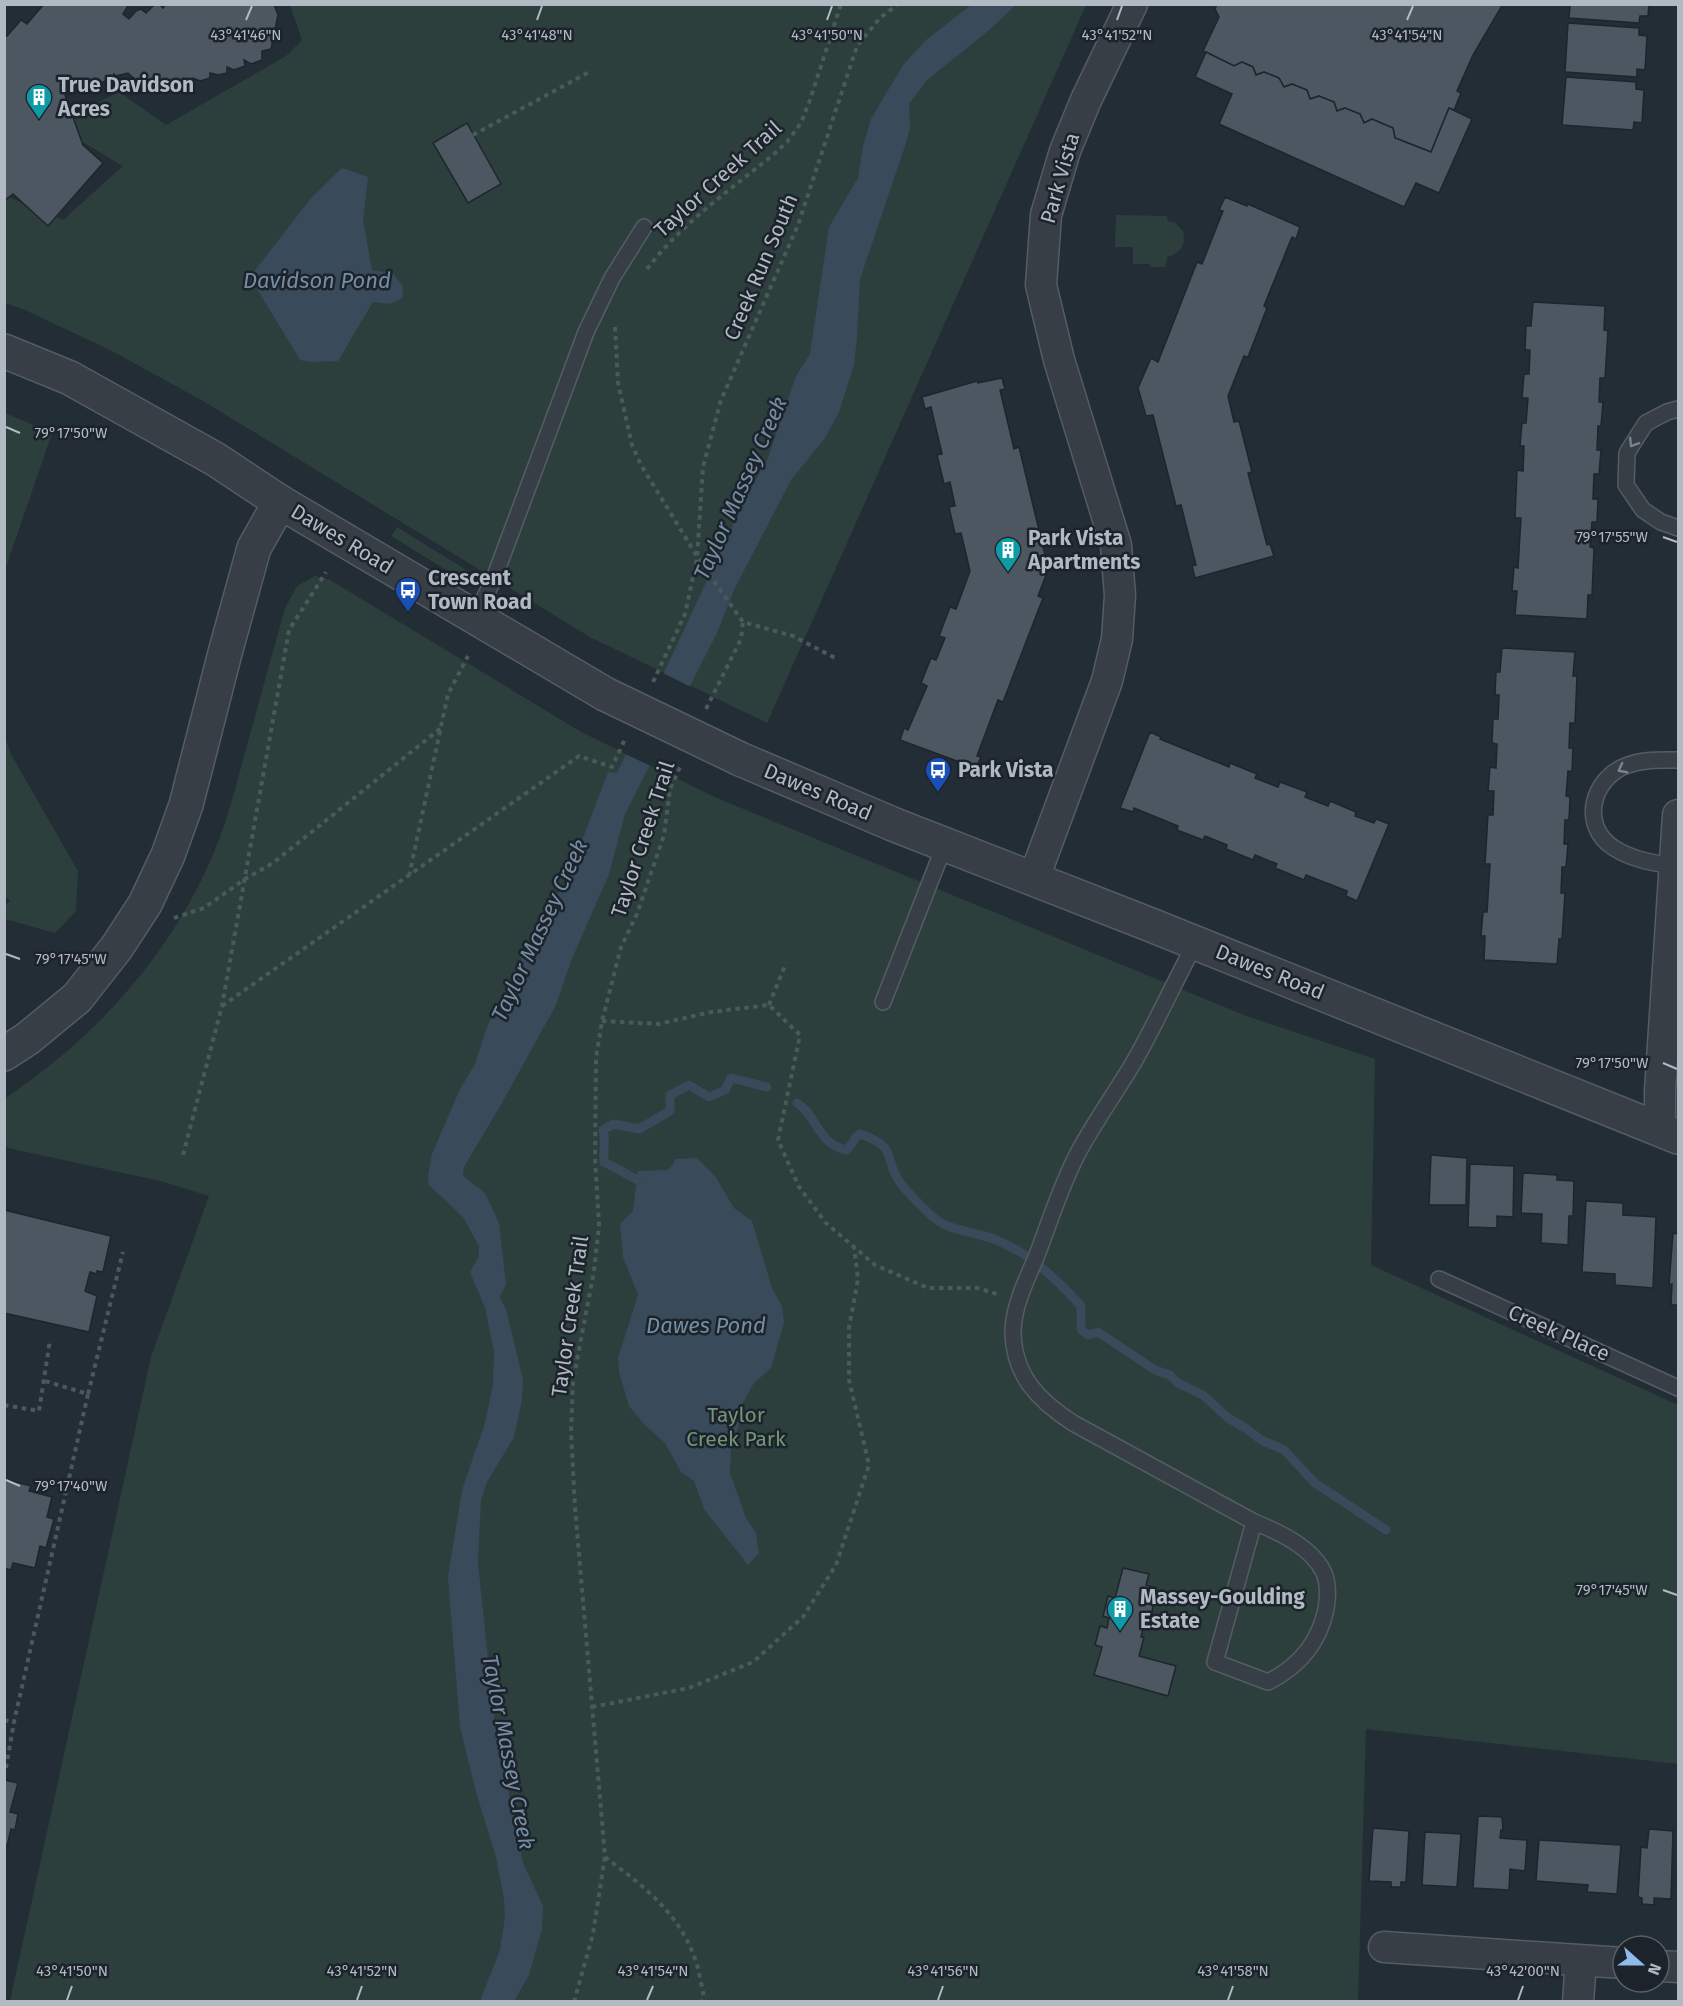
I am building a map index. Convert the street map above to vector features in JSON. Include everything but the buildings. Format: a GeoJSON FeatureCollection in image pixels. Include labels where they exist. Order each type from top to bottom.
{"type":"FeatureCollection","features":[{"type":"Feature","properties":{"kind":"street","name":"Park Vista"},"geometry":{"type":"LineString","coordinates":[[1034,878],[1107,681],[1117,639],[1120,595],[1116,545],[1059,360],[1041,285],[1046,215],[1065,151],[1086,100],[1132,4]]}},
{"type":"Feature","properties":{"kind":"street","name":"Dawes Road"},"geometry":{"type":"LineString","coordinates":[[4,351],[70,378],[215,459],[280,502],[605,694],[740,759],[945,844],[1669,1132]]}},
{"type":"Feature","properties":{"kind":"street"},"geometry":{"type":"LineString","coordinates":[[4,1054],[27,1039],[77,998],[117,947],[145,904],[168,855],[186,805],[254,548],[280,502]]}},
{"type":"Feature","properties":{"kind":"street"},"geometry":{"type":"LineString","coordinates":[[1669,1132],[1659,1106],[1678,815]]}},
{"type":"Feature","properties":{"kind":"street"},"geometry":{"type":"LineString","coordinates":[[1384,1947],[1611,1962]]}},
{"type":"Feature","properties":{"kind":"street"},"geometry":{"type":"LineString","coordinates":[[1578,2001],[1581,1961]]}},
{"type":"Feature","properties":{"kind":"lane"},"geometry":{"type":"LineString","coordinates":[[474,618],[493,581],[586,332],[612,278],[644,226]]}},
{"type":"Feature","properties":{"kind":"lane"},"geometry":{"type":"LineString","coordinates":[[1678,409],[1646,423],[1637,436],[1627,453],[1626,485],[1643,510],[1661,522],[1678,528]]}},
{"type":"Feature","properties":{"kind":"lane"},"geometry":{"type":"LineString","coordinates":[[1675,866],[1641,861],[1612,848],[1597,833],[1593,814],[1597,792],[1618,770],[1646,760],[1678,760]]}},
{"type":"Feature","properties":{"kind":"lane"},"geometry":{"type":"LineString","coordinates":[[884,1002],[945,844]]}},
{"type":"Feature","properties":{"kind":"lane"},"geometry":{"type":"LineString","coordinates":[[1196,942],[1135,1059],[1078,1152],[1022,1294],[1015,1315],[1013,1333],[1023,1376],[1035,1393],[1051,1409],[1254,1522],[1279,1532],[1310,1554],[1324,1572],[1328,1588],[1324,1620],[1316,1638],[1297,1663],[1287,1672],[1268,1682],[1215,1662],[1254,1522]]}},
{"type":"Feature","properties":{"kind":"lane","name":"Creek Place"},"geometry":{"type":"LineString","coordinates":[[1439,1279],[1678,1388]]}},
{"type":"Feature","properties":{"kind":"path","name":"Taylor Creek Trail"},"geometry":{"type":"LineString","coordinates":[[645,272],[665,246],[689,222],[774,154],[801,123],[841,4]]}},
{"type":"Feature","properties":{"kind":"path","name":"Creek Run South"},"geometry":{"type":"LineString","coordinates":[[651,686],[685,614],[697,558],[703,467],[722,400],[798,225],[857,46],[880,18],[898,4]]}},
{"type":"Feature","properties":{"kind":"path"},"geometry":{"type":"LineString","coordinates":[[473,135],[591,71]]}},
{"type":"Feature","properties":{"kind":"path"},"geometry":{"type":"LineString","coordinates":[[614,325],[618,383],[632,445],[640,465],[703,567],[743,622],[794,636],[837,659]]}},
{"type":"Feature","properties":{"kind":"path"},"geometry":{"type":"LineString","coordinates":[[183,1155],[222,1006],[289,630],[326,572]]}},
{"type":"Feature","properties":{"kind":"path"},"geometry":{"type":"LineString","coordinates":[[705,711],[741,639],[743,622]]}},
{"type":"Feature","properties":{"kind":"path"},"geometry":{"type":"LineString","coordinates":[[408,877],[448,694],[468,657]]}},
{"type":"Feature","properties":{"kind":"path"},"geometry":{"type":"LineString","coordinates":[[174,918],[204,908],[245,879],[273,863],[441,728]]}},
{"type":"Feature","properties":{"kind":"path"},"geometry":{"type":"LineString","coordinates":[[222,1006],[579,756],[612,767],[626,736]]}},
{"type":"Feature","properties":{"kind":"path","name":"Taylor Creek Trail"},"geometry":{"type":"LineString","coordinates":[[574,2001],[593,1934],[604,1856],[571,1431],[573,1381],[594,1271],[599,1225],[595,1158],[596,1058],[602,1021],[621,947],[636,914],[664,835],[670,789],[683,760]]}},
{"type":"Feature","properties":{"kind":"path"},"geometry":{"type":"LineString","coordinates":[[769,1005],[786,963]]}},
{"type":"Feature","properties":{"kind":"path"},"geometry":{"type":"LineString","coordinates":[[602,1021],[658,1024],[711,1012],[769,1005]]}},
{"type":"Feature","properties":{"kind":"path"},"geometry":{"type":"LineString","coordinates":[[769,1005],[800,1035],[778,1140],[799,1187],[826,1223],[875,1265],[928,1288],[977,1288],[1022,1294]]}},
{"type":"Feature","properties":{"kind":"path"},"geometry":{"type":"LineString","coordinates":[[592,1707],[689,1688],[753,1662],[803,1617],[836,1565],[869,1465],[849,1380],[849,1328],[858,1279],[853,1246]]}},
{"type":"Feature","properties":{"kind":"path"},"geometry":{"type":"LineString","coordinates":[[6,1768],[14,1722],[88,1394],[123,1252]]}},
{"type":"Feature","properties":{"kind":"path"},"geometry":{"type":"LineString","coordinates":[[4,1404],[39,1411],[50,1340]]}},
{"type":"Feature","properties":{"kind":"path"},"geometry":{"type":"LineString","coordinates":[[45,1381],[88,1394]]}},
{"type":"Feature","properties":{"kind":"path"},"geometry":{"type":"LineString","coordinates":[[4,1720],[14,1722]]}},
{"type":"Feature","properties":{"kind":"path"},"geometry":{"type":"LineString","coordinates":[[604,1856],[671,1913],[695,1956],[704,1997],[702,2001]]}},
{"type":"Feature","properties":{"kind":"green space"},"geometry":{"type":"Polygon","coordinates":[[[290,5],[1086,5],[767,723],[590,637],[203,401],[114,352],[25,310],[5,303],[4,195],[63,220],[123,166],[52,124],[119,92],[166,125],[286,56],[302,40],[290,5]]]}},
{"type":"Feature","properties":{"kind":"green space"},"geometry":{"type":"Polygon","coordinates":[[[1116,215],[1167,216],[1168,221],[1174,222],[1183,231],[1184,240],[1181,248],[1167,257],[1166,267],[1133,264],[1133,247],[1115,247],[1116,215]]]}},
{"type":"Feature","properties":{"kind":"green space"},"geometry":{"type":"Polygon","coordinates":[[[5,413],[52,433],[5,570],[5,413]]]}},
{"type":"Feature","properties":{"kind":"green space"},"geometry":{"type":"Polygon","coordinates":[[[397,527],[471,573],[466,582],[391,536],[397,527]]]}},
{"type":"Feature","properties":{"kind":"green space","name":"Taylor Creek Park"},"geometry":{"type":"Polygon","coordinates":[[[315,576],[330,580],[583,733],[719,799],[1244,1015],[1375,1059],[1371,1265],[1678,1405],[1678,1764],[1366,1729],[1358,2001],[10,2001],[151,1357],[209,1196],[160,1181],[8,1148],[5,1145],[4,1099],[68,1050],[98,1022],[126,993],[174,929],[194,894],[222,831],[285,608],[297,586],[315,576]]]}},
{"type":"Feature","properties":{"kind":"green space"},"geometry":{"type":"Polygon","coordinates":[[[5,738],[12,756],[78,871],[76,911],[55,933],[5,919],[5,906],[10,901],[4,894],[5,738]]]}},
{"type":"Feature","properties":{"kind":"water","name":"Taylor Massey Creek"},"geometry":{"type":"Polygon","coordinates":[[[971,5],[1016,5],[926,81],[909,104],[910,128],[905,146],[860,279],[854,365],[839,412],[825,438],[791,480],[734,590],[717,633],[625,814],[609,874],[571,961],[556,1005],[464,1167],[463,1176],[485,1193],[499,1223],[506,1284],[500,1297],[506,1309],[523,1380],[522,1400],[514,1437],[487,1482],[481,1500],[478,1563],[489,1669],[495,1702],[494,1721],[523,1863],[543,1906],[542,1929],[529,1975],[514,2001],[480,2001],[500,1950],[505,1917],[504,1899],[496,1857],[476,1792],[460,1727],[448,1577],[462,1490],[485,1423],[493,1384],[494,1351],[485,1308],[470,1272],[479,1256],[479,1246],[463,1217],[429,1185],[432,1154],[460,1089],[475,1064],[487,1027],[541,920],[567,880],[608,772],[617,773],[746,497],[768,458],[796,376],[810,354],[829,227],[858,178],[863,146],[871,119],[903,65],[926,40],[971,5]]]}},
{"type":"Feature","properties":{"kind":"water","name":"Davidson Pond"},"geometry":{"type":"Polygon","coordinates":[[[342,168],[368,177],[363,220],[372,270],[394,274],[403,287],[402,298],[390,304],[373,302],[338,361],[300,360],[250,277],[311,198],[342,168]]]}},
{"type":"Feature","properties":{"kind":"water","name":"Dawes Pond"},"geometry":{"type":"Polygon","coordinates":[[[697,1158],[715,1176],[734,1208],[752,1221],[772,1288],[782,1306],[784,1323],[771,1368],[754,1383],[740,1408],[740,1422],[731,1449],[730,1473],[746,1518],[756,1533],[759,1553],[748,1565],[704,1509],[694,1481],[681,1472],[665,1443],[629,1406],[619,1372],[618,1358],[638,1295],[623,1257],[620,1224],[633,1211],[638,1171],[667,1170],[673,1165],[675,1159],[697,1158]]]}},
{"type":"Feature","properties":{"kind":"pier"},"geometry":{"type":"Polygon","coordinates":[[[661,672],[693,688],[653,767],[623,753],[661,672]]]}},
{"type":"Feature","properties":{"kind":"waterway"},"geometry":{"type":"LineString","coordinates":[[638,1180],[604,1162],[603,1130],[614,1124],[639,1129],[670,1111],[670,1095],[689,1085],[709,1097],[725,1090],[731,1078],[767,1087]]}},
{"type":"Feature","properties":{"kind":"waterway"},"geometry":{"type":"LineString","coordinates":[[797,1103],[804,1108],[823,1136],[837,1147],[847,1150],[860,1134],[881,1144],[886,1149],[895,1175],[901,1184],[938,1221],[949,1227],[1000,1242],[1021,1252],[1040,1266],[1081,1306],[1081,1329],[1088,1335],[1098,1332],[1155,1370],[1170,1375],[1178,1383],[1203,1395],[1228,1418],[1261,1440],[1284,1450],[1315,1483],[1386,1530]]}},
{"type":"Feature","properties":{"kind":"place","name":"True Davidson Acres"},"geometry":{"type":"Point","coordinates":[39,120]}},
{"type":"Feature","properties":{"kind":"place","name":"Park Vista Apartments"},"geometry":{"type":"Point","coordinates":[1008,573]}},
{"type":"Feature","properties":{"kind":"place","name":"Crescent Town Road"},"geometry":{"type":"Point","coordinates":[408,613]}},
{"type":"Feature","properties":{"kind":"place","name":"Park Vista"},"geometry":{"type":"Point","coordinates":[938,793]}},
{"type":"Feature","properties":{"kind":"place","name":"Massey-Goulding Estate"},"geometry":{"type":"Point","coordinates":[1120,1632]}}]}
